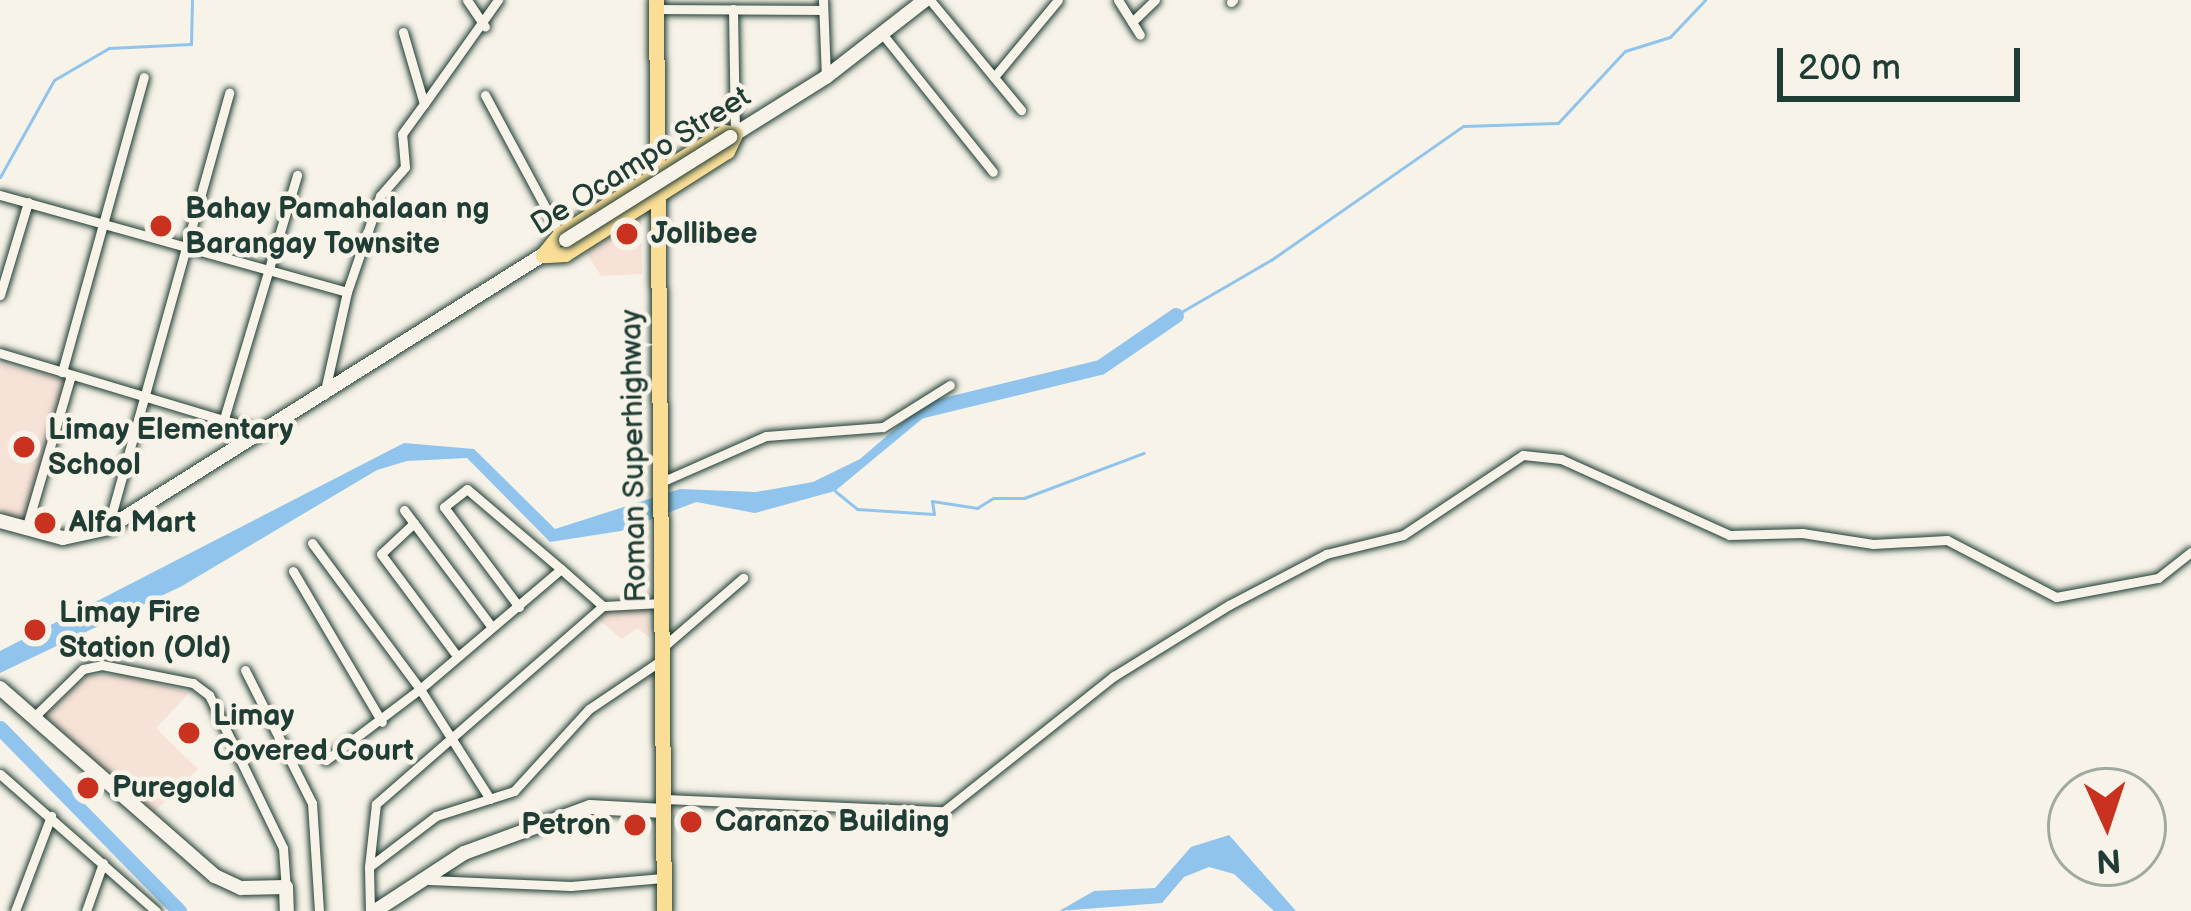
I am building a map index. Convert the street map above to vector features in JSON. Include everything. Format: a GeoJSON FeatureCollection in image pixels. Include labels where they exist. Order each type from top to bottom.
{"type":"FeatureCollection","features":[{"type":"Feature","properties":{"kind":"main road","name":"Roman Superhighway"},"geometry":{"type":"LineString","coordinates":[[656,5],[664,911]]}},
{"type":"Feature","properties":{"kind":"main road"},"geometry":{"type":"LineString","coordinates":[[724,132],[732,136],[728,151],[565,254],[543,255],[657,172],[724,132]]}},
{"type":"Feature","properties":{"kind":"street"},"geometry":{"type":"LineString","coordinates":[[467,0],[485,27]]}},
{"type":"Feature","properties":{"kind":"street"},"geometry":{"type":"LineString","coordinates":[[324,394],[347,292],[380,196],[405,167],[402,134],[485,27],[498,0]]}},
{"type":"Feature","properties":{"kind":"street"},"geometry":{"type":"LineString","coordinates":[[928,0],[1021,110]]}},
{"type":"Feature","properties":{"kind":"street","name":"De Ocampo Street"},"geometry":{"type":"LineString","coordinates":[[563,237],[826,77],[928,0]]}},
{"type":"Feature","properties":{"kind":"street"},"geometry":{"type":"LineString","coordinates":[[994,77],[1058,0]]}},
{"type":"Feature","properties":{"kind":"street"},"geometry":{"type":"LineString","coordinates":[[1118,0],[1140,34]]}},
{"type":"Feature","properties":{"kind":"street"},"geometry":{"type":"LineString","coordinates":[[1132,22],[1155,0]]}},
{"type":"Feature","properties":{"kind":"street"},"geometry":{"type":"LineString","coordinates":[[656,5],[734,9],[823,5],[826,77]]}},
{"type":"Feature","properties":{"kind":"street"},"geometry":{"type":"LineString","coordinates":[[732,136],[734,9]]}},
{"type":"Feature","properties":{"kind":"street"},"geometry":{"type":"LineString","coordinates":[[403,32],[424,104]]}},
{"type":"Feature","properties":{"kind":"street"},"geometry":{"type":"LineString","coordinates":[[884,36],[993,172]]}},
{"type":"Feature","properties":{"kind":"street"},"geometry":{"type":"LineString","coordinates":[[26,529],[144,77]]}},
{"type":"Feature","properties":{"kind":"street"},"geometry":{"type":"LineString","coordinates":[[108,528],[229,93]]}},
{"type":"Feature","properties":{"kind":"street"},"geometry":{"type":"LineString","coordinates":[[485,95],[563,237]]}},
{"type":"Feature","properties":{"kind":"street"},"geometry":{"type":"LineString","coordinates":[[223,422],[297,175]]}},
{"type":"Feature","properties":{"kind":"street"},"geometry":{"type":"LineString","coordinates":[[0,195],[347,292]]}},
{"type":"Feature","properties":{"kind":"street"},"geometry":{"type":"LineString","coordinates":[[0,295],[28,202]]}},
{"type":"Feature","properties":{"kind":"street","name":"De Ocampo Street"},"geometry":{"type":"LineString","coordinates":[[0,521],[79,538],[108,528],[543,255]]}},
{"type":"Feature","properties":{"kind":"street"},"geometry":{"type":"LineString","coordinates":[[0,353],[263,432]]}},
{"type":"Feature","properties":{"kind":"street"},"geometry":{"type":"LineString","coordinates":[[660,489],[766,436],[883,428],[950,385]]}},
{"type":"Feature","properties":{"kind":"street"},"geometry":{"type":"LineString","coordinates":[[662,602],[604,606],[376,804],[369,867],[373,911],[429,880],[464,853],[590,807],[944,811],[1114,676],[1229,605],[1326,554],[1403,535],[1523,455],[1562,459],[1729,535],[1802,533],[1873,544],[1947,540],[2056,597],[2142,583],[2191,552]]}},
{"type":"Feature","properties":{"kind":"street"},"geometry":{"type":"LineString","coordinates":[[519,607],[444,507],[467,489],[604,606]]}},
{"type":"Feature","properties":{"kind":"street"},"geometry":{"type":"LineString","coordinates":[[404,510],[491,626]]}},
{"type":"Feature","properties":{"kind":"street"},"geometry":{"type":"LineString","coordinates":[[414,524],[380,554],[457,656]]}},
{"type":"Feature","properties":{"kind":"street"},"geometry":{"type":"LineString","coordinates":[[312,543],[420,689],[490,800]]}},
{"type":"Feature","properties":{"kind":"street"},"geometry":{"type":"LineString","coordinates":[[326,760],[382,722],[561,569]]}},
{"type":"Feature","properties":{"kind":"street"},"geometry":{"type":"LineString","coordinates":[[293,571],[382,722]]}},
{"type":"Feature","properties":{"kind":"street"},"geometry":{"type":"LineString","coordinates":[[369,867],[436,816],[514,791],[590,710],[663,653],[743,578]]}},
{"type":"Feature","properties":{"kind":"street"},"geometry":{"type":"LineString","coordinates":[[37,714],[83,669],[102,664],[193,683],[209,695],[283,848],[287,911]]}},
{"type":"Feature","properties":{"kind":"street"},"geometry":{"type":"LineString","coordinates":[[245,670],[312,803],[319,911]]}},
{"type":"Feature","properties":{"kind":"street"},"geometry":{"type":"LineString","coordinates":[[0,688],[37,714],[215,876],[242,888],[286,887]]}},
{"type":"Feature","properties":{"kind":"street"},"geometry":{"type":"LineString","coordinates":[[0,774],[156,911]]}},
{"type":"Feature","properties":{"kind":"street"},"geometry":{"type":"LineString","coordinates":[[15,911],[50,816]]}},
{"type":"Feature","properties":{"kind":"street"},"geometry":{"type":"LineString","coordinates":[[86,911],[103,862]]}},
{"type":"Feature","properties":{"kind":"street"},"geometry":{"type":"LineString","coordinates":[[429,880],[571,886],[666,878]]}},
{"type":"Feature","properties":{"kind":"shaded area","name":"Jollibee"},"geometry":{"type":"Polygon","coordinates":[[[641,218],[642,274],[601,276],[584,249],[641,218]]]}},
{"type":"Feature","properties":{"kind":"shaded area","name":"Limay Elementary School"},"geometry":{"type":"Polygon","coordinates":[[[0,364],[67,380],[26,521],[0,514],[0,364]]]}},
{"type":"Feature","properties":{"kind":"shaded area"},"geometry":{"type":"Polygon","coordinates":[[[647,608],[650,638],[637,628],[622,639],[598,619],[605,609],[647,608]]]}},
{"type":"Feature","properties":{"kind":"shaded area"},"geometry":{"type":"Polygon","coordinates":[[[119,673],[189,693],[156,728],[198,769],[153,813],[45,716],[87,676],[119,673]]]}},
{"type":"Feature","properties":{"kind":"water"},"geometry":{"type":"Polygon","coordinates":[[[931,398],[934,409],[835,491],[755,513],[696,502],[621,531],[550,542],[467,458],[407,461],[377,470],[182,586],[0,673],[0,651],[404,443],[474,449],[555,529],[680,489],[756,492],[813,482],[860,459],[931,398]]]}},
{"type":"Feature","properties":{"kind":"water"},"geometry":{"type":"Polygon","coordinates":[[[1229,835],[1296,911],[1274,911],[1234,874],[1209,867],[1184,877],[1162,903],[1059,911],[1094,891],[1155,888],[1191,847],[1229,835]]]}},
{"type":"Feature","properties":{"kind":"waterway"},"geometry":{"type":"LineString","coordinates":[[0,177],[54,80],[109,48],[191,44],[192,0]]}},
{"type":"Feature","properties":{"kind":"waterway"},"geometry":{"type":"LineString","coordinates":[[1176,315],[1271,260],[1463,126],[1558,123],[1625,51],[1670,37],[1705,0]]}},
{"type":"Feature","properties":{"kind":"waterway"},"geometry":{"type":"LineString","coordinates":[[919,411],[1100,367],[1176,315]]}},
{"type":"Feature","properties":{"kind":"waterway"},"geometry":{"type":"LineString","coordinates":[[835,491],[857,509],[934,514],[932,501],[977,508],[993,498],[1024,498],[1144,453]]}},
{"type":"Feature","properties":{"kind":"waterway"},"geometry":{"type":"LineString","coordinates":[[0,728],[179,911]]}},
{"type":"Feature","properties":{"kind":"place","name":"Bahay Pamahalaan ng Barangay Townsite"},"geometry":{"type":"Point","coordinates":[161,226]}},
{"type":"Feature","properties":{"kind":"place","name":"Jollibee"},"geometry":{"type":"Point","coordinates":[627,234]}},
{"type":"Feature","properties":{"kind":"place","name":"Limay Elementary School"},"geometry":{"type":"Point","coordinates":[24,447]}},
{"type":"Feature","properties":{"kind":"place","name":"Alfa Mart"},"geometry":{"type":"Point","coordinates":[45,523]}},
{"type":"Feature","properties":{"kind":"place","name":"Limay Fire Station (Old)"},"geometry":{"type":"Point","coordinates":[35,630]}},
{"type":"Feature","properties":{"kind":"place","name":"Limay Covered Court"},"geometry":{"type":"Point","coordinates":[189,733]}},
{"type":"Feature","properties":{"kind":"place","name":"Puregold"},"geometry":{"type":"Point","coordinates":[88,788]}},
{"type":"Feature","properties":{"kind":"place","name":"Caranzo Building"},"geometry":{"type":"Point","coordinates":[691,822]}},
{"type":"Feature","properties":{"kind":"place","name":"Petron"},"geometry":{"type":"Point","coordinates":[635,825]}}]}
